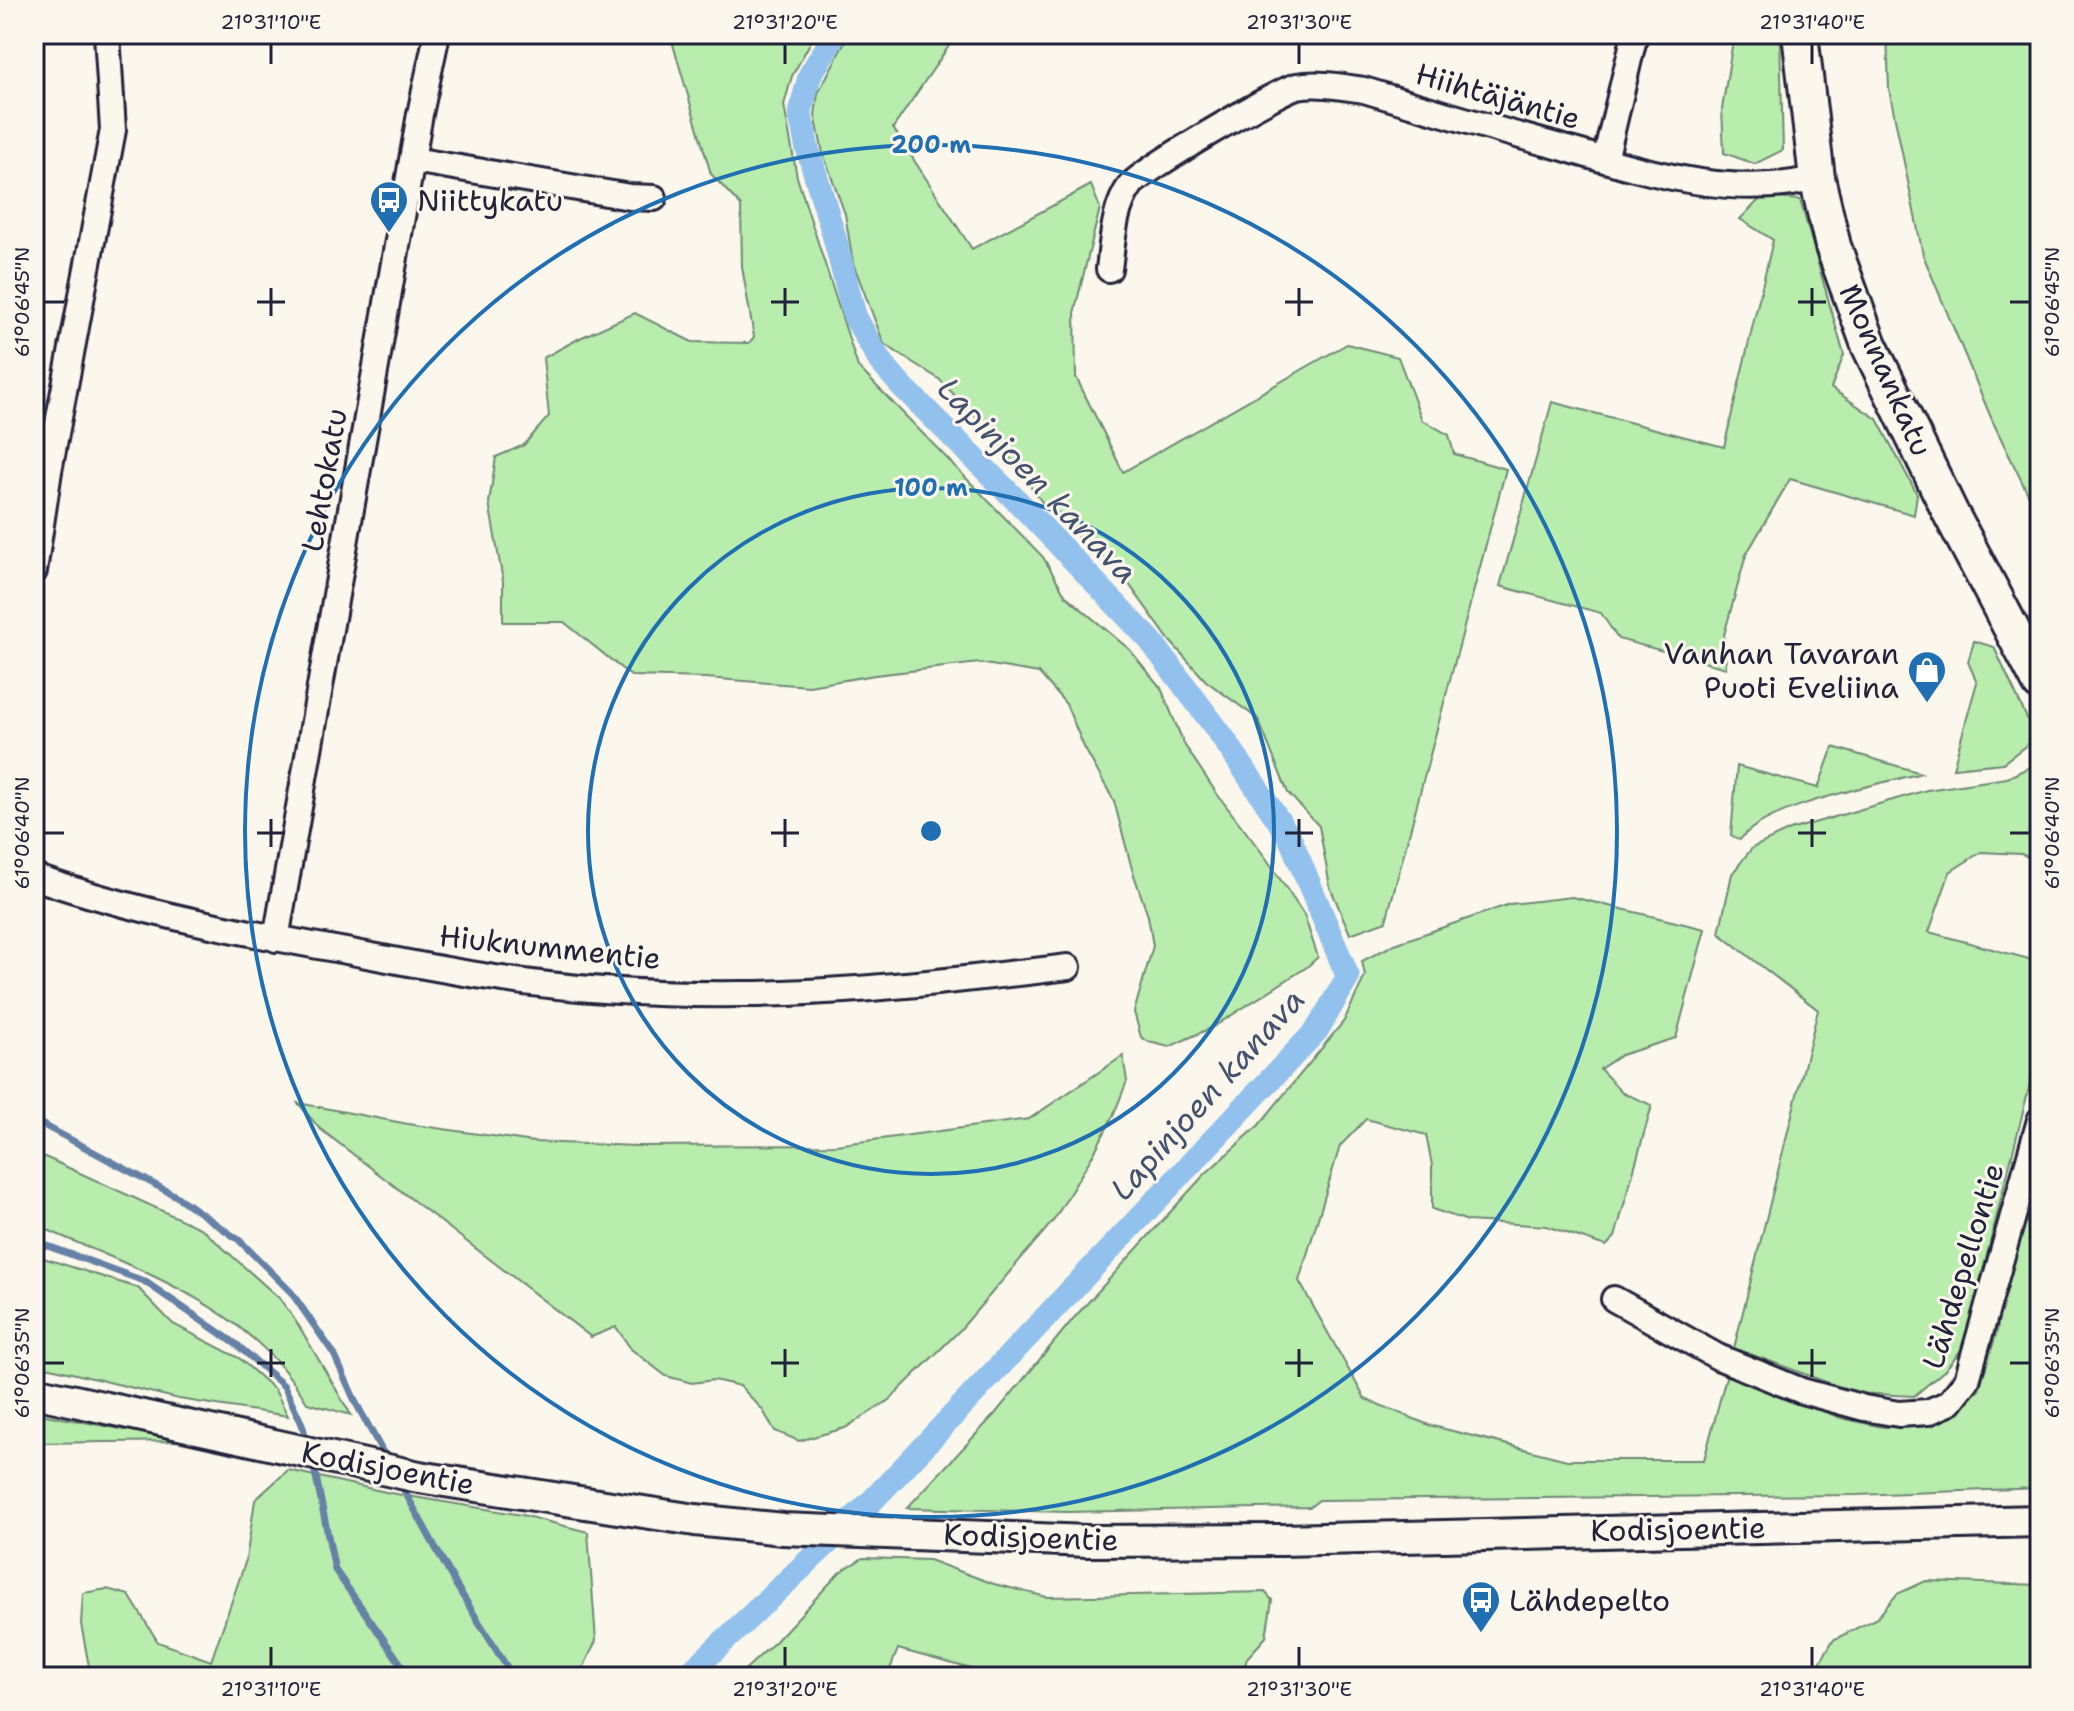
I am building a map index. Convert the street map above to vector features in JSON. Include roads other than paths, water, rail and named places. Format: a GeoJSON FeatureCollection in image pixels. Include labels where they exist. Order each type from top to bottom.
{"type":"FeatureCollection","features":[{"type":"Feature","properties":{"kind":"main road","name":"Monnankatu"},"geometry":{"type":"LineString","coordinates":[[1800,34],[1817,178],[1833,246],[1869,345],[1950,512],[2040,683]]}},
{"type":"Feature","properties":{"kind":"street"},"geometry":{"type":"LineString","coordinates":[[34,571],[113,130],[107,34]]}},
{"type":"Feature","properties":{"kind":"street","name":"Lehtokatu"},"geometry":{"type":"LineString","coordinates":[[276,939],[437,34]]}},
{"type":"Feature","properties":{"kind":"street"},"geometry":{"type":"LineString","coordinates":[[1605,160],[1635,34]]}},
{"type":"Feature","properties":{"kind":"street","name":"Hiihtäjäntie"},"geometry":{"type":"LineString","coordinates":[[1109,269],[1118,207],[1131,183],[1179,151],[1295,86],[1330,85],[1364,90],[1605,160],[1710,184],[1796,184],[1817,178]]}},
{"type":"Feature","properties":{"kind":"street"},"geometry":{"type":"LineString","coordinates":[[413,160],[630,197],[654,198]]}},
{"type":"Feature","properties":{"kind":"street","name":"Hiuknummentie"},"geometry":{"type":"LineString","coordinates":[[34,877],[119,905],[276,939],[490,977],[573,986],[740,994],[871,989],[1068,967]]}},
{"type":"Feature","properties":{"kind":"street","name":"Lähdepellontie"},"geometry":{"type":"LineString","coordinates":[[1614,1299],[1718,1357],[1802,1391],[1899,1414],[1928,1412],[1949,1403],[1967,1380],[2040,1120]]}},
{"type":"Feature","properties":{"kind":"street","name":"Kodisjoentie"},"geometry":{"type":"LineString","coordinates":[[34,1392],[419,1477],[695,1520],[783,1529],[1088,1541],[1267,1540],[2040,1521]]}},
{"type":"Feature","properties":{"kind":"waterway","name":"Lapinjoen kanava"},"geometry":{"type":"LineString","coordinates":[[686,1677],[872,1501],[1317,1030],[1348,977],[1290,838],[1222,736],[1150,640],[901,385],[880,361],[855,317],[800,113],[810,75],[835,34]]}},
{"type":"Feature","properties":{"kind":"waterway"},"geometry":{"type":"LineString","coordinates":[[34,1120],[176,1196],[239,1240],[291,1292],[334,1354],[387,1460]]}},
{"type":"Feature","properties":{"kind":"waterway"},"geometry":{"type":"LineString","coordinates":[[34,1241],[144,1281],[236,1344],[284,1386],[307,1442]]}},
{"type":"Feature","properties":{"kind":"waterway"},"geometry":{"type":"LineString","coordinates":[[313,1462],[335,1570],[410,1677]]}},
{"type":"Feature","properties":{"kind":"waterway"},"geometry":{"type":"LineString","coordinates":[[399,1481],[456,1585],[513,1677]]}},
{"type":"Feature","properties":{"kind":"place","name":"Niittykatu"},"geometry":{"type":"Point","coordinates":[389,234]}},
{"type":"Feature","properties":{"kind":"place","name":"Vanhan Tavaran Puoti Eveliina"},"geometry":{"type":"Point","coordinates":[1927,704]}},
{"type":"Feature","properties":{"kind":"place","name":"Lähdepelto"},"geometry":{"type":"Point","coordinates":[1481,1634]}}]}
